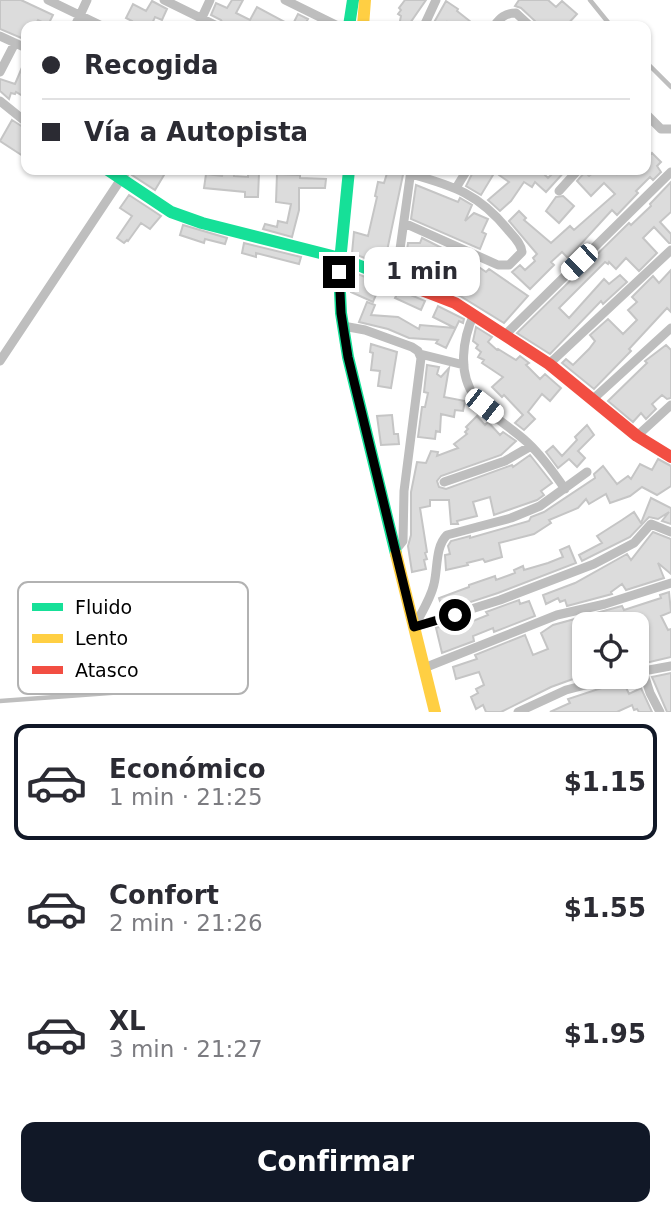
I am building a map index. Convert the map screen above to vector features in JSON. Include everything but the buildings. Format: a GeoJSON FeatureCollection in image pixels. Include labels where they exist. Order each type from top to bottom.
{"type":"FeatureCollection","features":[{"type":"Feature","properties":{"kind":"main road"},"geometry":{"type":"LineString","coordinates":[[350,21],[353,0]]}},
{"type":"Feature","properties":{"kind":"main road"},"geometry":{"type":"LineString","coordinates":[[363,21],[365,0]]}},
{"type":"Feature","properties":{"kind":"main road"},"geometry":{"type":"LineString","coordinates":[[126,175],[171,212],[202,223],[334,256],[455,303],[549,364],[637,436],[671,457]]}},
{"type":"Feature","properties":{"kind":"main road"},"geometry":{"type":"LineString","coordinates":[[337,175],[329,314],[336,359],[423,712]]}},
{"type":"Feature","properties":{"kind":"main road"},"geometry":{"type":"LineString","coordinates":[[348,175],[334,256],[348,357],[435,712]]}},
{"type":"Feature","properties":{"kind":"street"},"geometry":{"type":"LineString","coordinates":[[48,0],[92,21]]}},
{"type":"Feature","properties":{"kind":"street"},"geometry":{"type":"LineString","coordinates":[[77,21],[87,0]]}},
{"type":"Feature","properties":{"kind":"street"},"geometry":{"type":"LineString","coordinates":[[164,0],[198,21]]}},
{"type":"Feature","properties":{"kind":"street"},"geometry":{"type":"LineString","coordinates":[[200,21],[210,0]]}},
{"type":"Feature","properties":{"kind":"street"},"geometry":{"type":"LineString","coordinates":[[285,0],[328,21]]}},
{"type":"Feature","properties":{"kind":"street"},"geometry":{"type":"LineString","coordinates":[[426,21],[436,0]]}},
{"type":"Feature","properties":{"kind":"street"},"geometry":{"type":"LineString","coordinates":[[497,21],[500,17],[512,13],[516,13],[525,21]]}},
{"type":"Feature","properties":{"kind":"street"},"geometry":{"type":"LineString","coordinates":[[0,36],[21,46]]}},
{"type":"Feature","properties":{"kind":"street"},"geometry":{"type":"LineString","coordinates":[[0,72],[15,43]]}},
{"type":"Feature","properties":{"kind":"street"},"geometry":{"type":"LineString","coordinates":[[0,101],[21,118]]}},
{"type":"Feature","properties":{"kind":"street"},"geometry":{"type":"LineString","coordinates":[[651,119],[661,129],[671,129]]}},
{"type":"Feature","properties":{"kind":"street"},"geometry":{"type":"LineString","coordinates":[[505,335],[671,172]]}},
{"type":"Feature","properties":{"kind":"street"},"geometry":{"type":"LineString","coordinates":[[0,361],[124,175]]}},
{"type":"Feature","properties":{"kind":"street"},"geometry":{"type":"LineString","coordinates":[[396,278],[411,175]]}},
{"type":"Feature","properties":{"kind":"street"},"geometry":{"type":"LineString","coordinates":[[404,223],[498,265],[509,265],[521,256],[520,244],[484,204],[456,188],[419,175]]}},
{"type":"Feature","properties":{"kind":"street"},"geometry":{"type":"LineString","coordinates":[[456,188],[464,175]]}},
{"type":"Feature","properties":{"kind":"street"},"geometry":{"type":"LineString","coordinates":[[559,191],[573,175]]}},
{"type":"Feature","properties":{"kind":"street"},"geometry":{"type":"LineString","coordinates":[[549,364],[671,250]]}},
{"type":"Feature","properties":{"kind":"street"},"geometry":{"type":"LineString","coordinates":[[474,314],[464,339],[464,365],[475,397],[531,446],[565,489]]}},
{"type":"Feature","properties":{"kind":"street"},"geometry":{"type":"LineString","coordinates":[[343,326],[365,330],[412,347],[420,354],[464,365]]}},
{"type":"Feature","properties":{"kind":"street"},"geometry":{"type":"LineString","coordinates":[[592,400],[671,328]]}},
{"type":"Feature","properties":{"kind":"street"},"geometry":{"type":"LineString","coordinates":[[396,551],[403,541],[404,491],[420,354]]}},
{"type":"Feature","properties":{"kind":"street"},"geometry":{"type":"LineString","coordinates":[[637,436],[671,405]]}},
{"type":"Feature","properties":{"kind":"street"},"geometry":{"type":"LineString","coordinates":[[444,482],[505,461],[531,446]]}},
{"type":"Feature","properties":{"kind":"street"},"geometry":{"type":"LineString","coordinates":[[414,627],[434,584],[439,550],[447,535],[511,518],[540,506],[587,472]]}},
{"type":"Feature","properties":{"kind":"street"},"geometry":{"type":"LineString","coordinates":[[414,627],[500,600],[594,564],[634,542],[652,524],[671,532]]}},
{"type":"Feature","properties":{"kind":"street"},"geometry":{"type":"LineString","coordinates":[[425,668],[571,610],[605,604],[671,583]]}},
{"type":"Feature","properties":{"kind":"street"},"geometry":{"type":"LineString","coordinates":[[649,670],[671,666]]}},
{"type":"Feature","properties":{"kind":"street"},"geometry":{"type":"LineString","coordinates":[[518,712],[572,688]]}},
{"type":"Feature","properties":{"kind":"street"},"geometry":{"type":"LineString","coordinates":[[648,689],[660,712]]}},
{"type":"Feature","properties":{"kind":"lane"},"geometry":{"type":"LineString","coordinates":[[590,0],[607,21]]}},
{"type":"Feature","properties":{"kind":"lane"},"geometry":{"type":"LineString","coordinates":[[651,67],[671,87]]}},
{"type":"Feature","properties":{"kind":"lane"},"geometry":{"type":"LineString","coordinates":[[0,701],[96,694]]}},
{"type":"Feature","properties":{"kind":"traffic: fast"},"geometry":{"type":"LineString","coordinates":[[350,21],[353,0]]}},
{"type":"Feature","properties":{"kind":"traffic: fast"},"geometry":{"type":"LineString","coordinates":[[116,175],[171,212],[202,223],[340,258],[411,286]]}},
{"type":"Feature","properties":{"kind":"traffic: fast"},"geometry":{"type":"LineString","coordinates":[[349,175],[339,272],[341,313],[348,357],[396,554]]}},
{"type":"Feature","properties":{"kind":"traffic: slow"},"geometry":{"type":"LineString","coordinates":[[363,21],[365,0]]}},
{"type":"Feature","properties":{"kind":"traffic: slow"},"geometry":{"type":"LineString","coordinates":[[396,554],[435,712]]}},
{"type":"Feature","properties":{"kind":"traffic: jam"},"geometry":{"type":"LineString","coordinates":[[411,286],[455,303],[549,364],[637,436],[671,457]]}},
{"type":"Feature","properties":{"kind":"route"},"geometry":{"type":"LineString","coordinates":[[339,272],[341,313],[348,357],[414,627],[455,615]]}}]}
